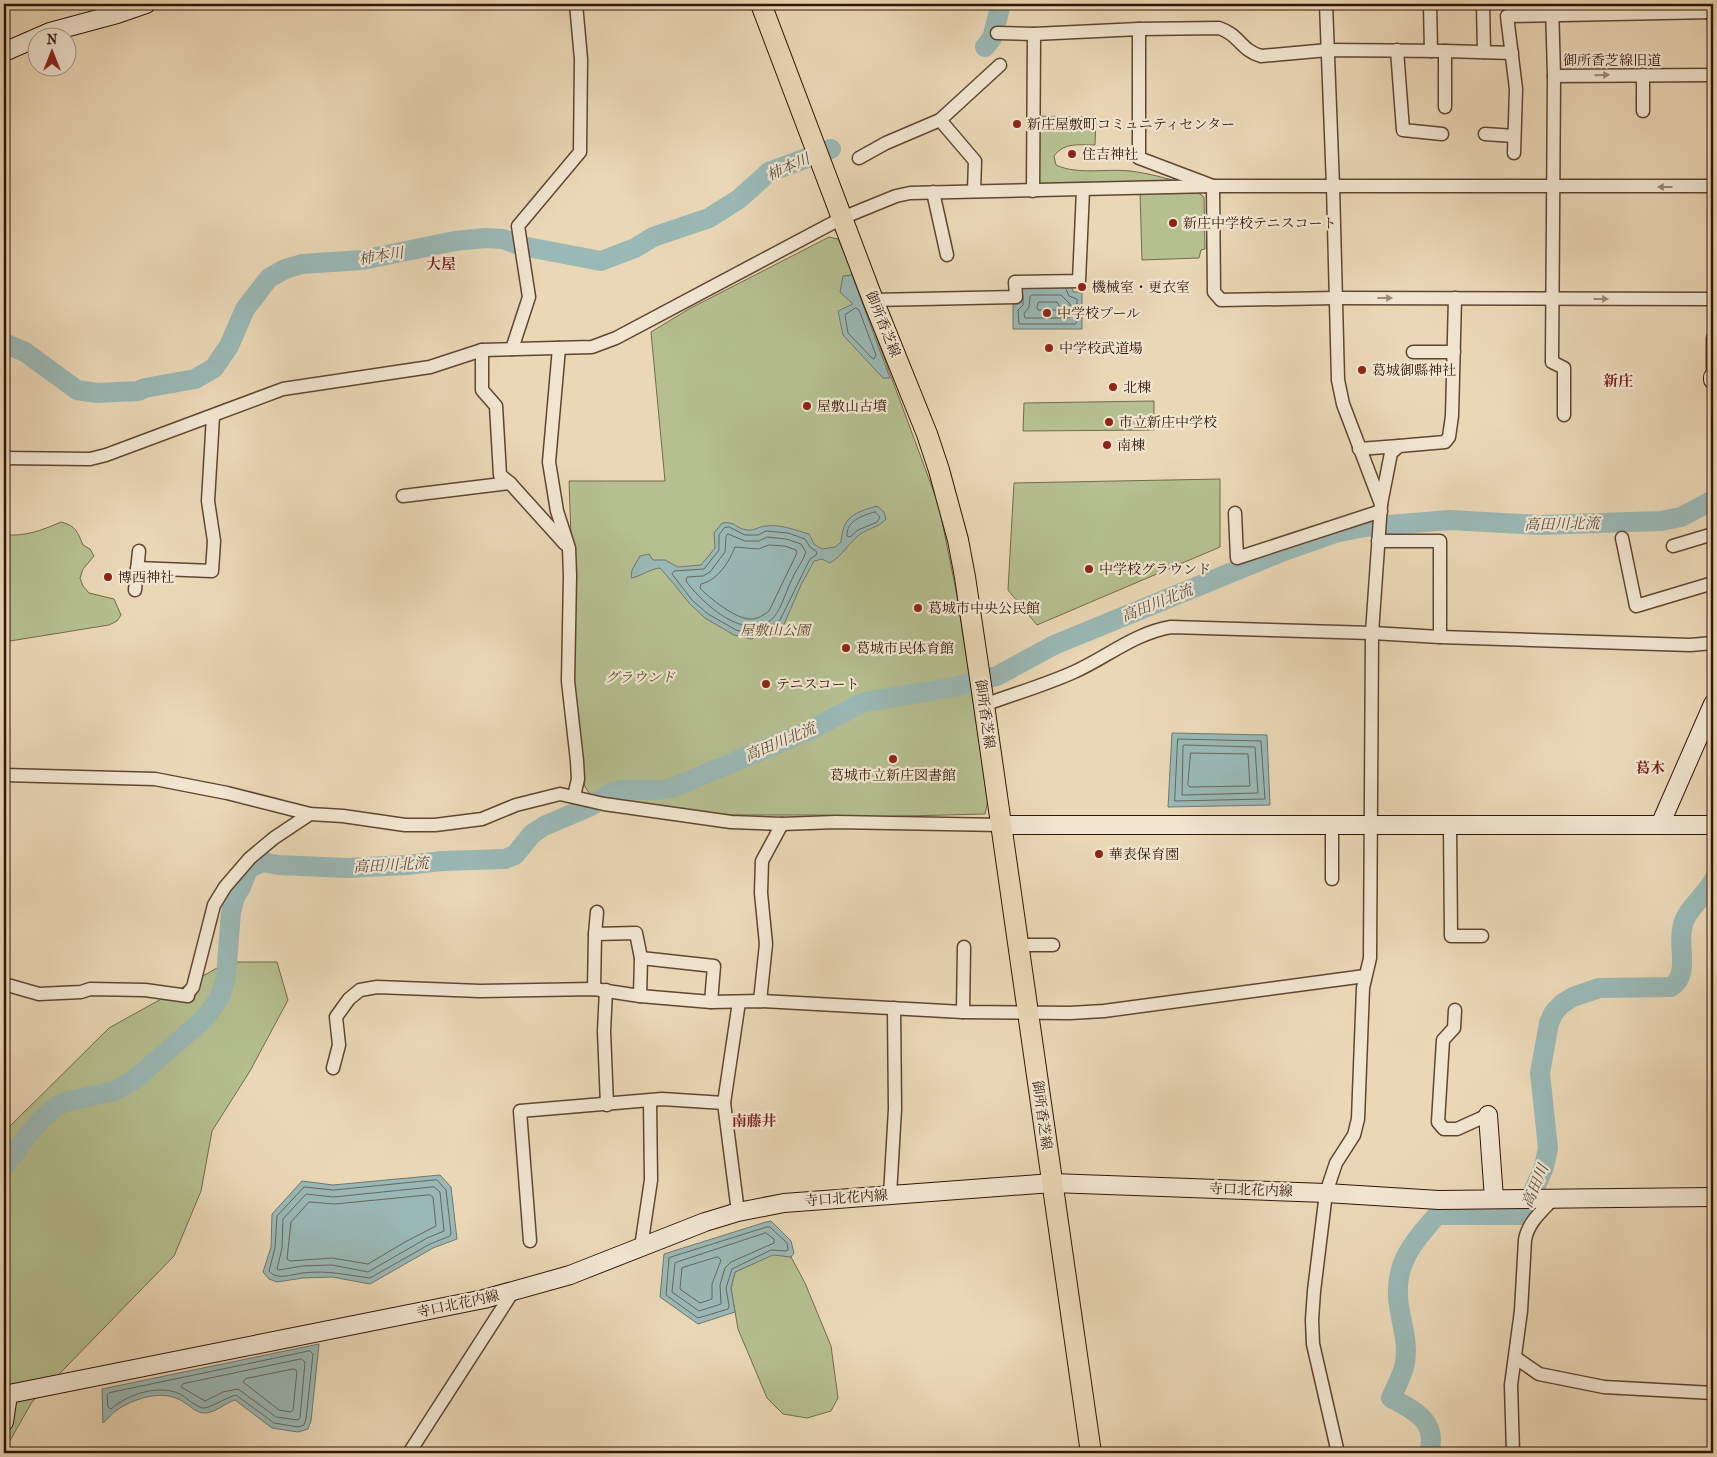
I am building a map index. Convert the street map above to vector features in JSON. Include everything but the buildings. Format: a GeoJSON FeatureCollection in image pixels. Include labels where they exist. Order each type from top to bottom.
{"type":"FeatureCollection","features":[{"type":"Feature","properties":{"kind":"main road"},"geometry":{"type":"LineString","coordinates":[[4,52],[50,32],[146,4]]}},
{"type":"Feature","properties":{"kind":"main road","name":"御所香芝線"},"geometry":{"type":"LineString","coordinates":[[761,4],[873,300],[927,434],[948,501],[965,577],[1091,1453]]}},
{"type":"Feature","properties":{"kind":"main road"},"geometry":{"type":"LineString","coordinates":[[1712,4],[1713,12]]}},
{"type":"Feature","properties":{"kind":"main road"},"geometry":{"type":"LineString","coordinates":[[1660,825],[1713,704]]}},
{"type":"Feature","properties":{"kind":"main road"},"geometry":{"type":"LineString","coordinates":[[1001,825],[1713,825]]}},
{"type":"Feature","properties":{"kind":"main road"},"geometry":{"type":"LineString","coordinates":[[1488,1115],[1494,1200]]}},
{"type":"Feature","properties":{"kind":"main road","name":"寺口北花内線"},"geometry":{"type":"LineString","coordinates":[[6,1395],[512,1293],[570,1275],[705,1222],[738,1212],[784,1203],[1052,1183],[1326,1193],[1439,1200],[1713,1197]]}},
{"type":"Feature","properties":{"kind":"main road"},"geometry":{"type":"LineString","coordinates":[[4,1422],[6,1395]]}},
{"type":"Feature","properties":{"kind":"street"},"geometry":{"type":"LineString","coordinates":[[512,348],[529,297],[518,226],[580,152],[581,60],[576,4]]}},
{"type":"Feature","properties":{"kind":"street"},"geometry":{"type":"LineString","coordinates":[[1326,4],[1338,380],[1343,404],[1381,511]]}},
{"type":"Feature","properties":{"kind":"street"},"geometry":{"type":"LineString","coordinates":[[1430,4],[1431,51]]}},
{"type":"Feature","properties":{"kind":"street"},"geometry":{"type":"LineString","coordinates":[[1483,4],[1484,52]]}},
{"type":"Feature","properties":{"kind":"street"},"geometry":{"type":"LineString","coordinates":[[1514,153],[1516,89],[1507,16],[1552,9],[1713,12]]}},
{"type":"Feature","properties":{"kind":"street","name":"御所香芝線旧道"},"geometry":{"type":"LineString","coordinates":[[1552,9],[1554,76],[1713,75]]}},
{"type":"Feature","properties":{"kind":"street"},"geometry":{"type":"LineString","coordinates":[[998,33],[1034,34],[1219,28],[1229,31],[1252,54],[1261,56],[1328,50],[1512,53]]}},
{"type":"Feature","properties":{"kind":"street"},"geometry":{"type":"LineString","coordinates":[[1139,30],[1139,158],[1213,186]]}},
{"type":"Feature","properties":{"kind":"street"},"geometry":{"type":"LineString","coordinates":[[1033,191],[1034,34]]}},
{"type":"Feature","properties":{"kind":"street"},"geometry":{"type":"LineString","coordinates":[[1397,50],[1403,130],[1442,134]]}},
{"type":"Feature","properties":{"kind":"street"},"geometry":{"type":"LineString","coordinates":[[1445,51],[1445,108]]}},
{"type":"Feature","properties":{"kind":"street"},"geometry":{"type":"LineString","coordinates":[[858,158],[886,143],[940,120],[1000,65]]}},
{"type":"Feature","properties":{"kind":"street"},"geometry":{"type":"LineString","coordinates":[[1642,75],[1643,111]]}},
{"type":"Feature","properties":{"kind":"street"},"geometry":{"type":"LineString","coordinates":[[1554,76],[1552,362],[1564,368],[1564,415]]}},
{"type":"Feature","properties":{"kind":"street"},"geometry":{"type":"LineString","coordinates":[[940,120],[975,161],[974,191]]}},
{"type":"Feature","properties":{"kind":"street"},"geometry":{"type":"LineString","coordinates":[[1485,134],[1514,136]]}},
{"type":"Feature","properties":{"kind":"street"},"geometry":{"type":"LineString","coordinates":[[1213,186],[1214,292],[1221,300],[1336,298],[1713,299]]}},
{"type":"Feature","properties":{"kind":"street"},"geometry":{"type":"LineString","coordinates":[[4,458],[90,459],[106,455],[283,389],[430,368],[482,350],[592,347],[616,338],[842,218],[896,196],[910,193],[1213,186],[1713,186]]}},
{"type":"Feature","properties":{"kind":"street"},"geometry":{"type":"LineString","coordinates":[[873,300],[1016,297],[1015,282],[1079,281],[1083,190]]}},
{"type":"Feature","properties":{"kind":"street"},"geometry":{"type":"LineString","coordinates":[[932,192],[947,255]]}},
{"type":"Feature","properties":{"kind":"street"},"geometry":{"type":"LineString","coordinates":[[1359,449],[1445,442],[1449,437],[1452,416],[1455,298]]}},
{"type":"Feature","properties":{"kind":"street"},"geometry":{"type":"LineString","coordinates":[[1713,338],[1713,378]]}},
{"type":"Feature","properties":{"kind":"street"},"geometry":{"type":"LineString","coordinates":[[559,348],[550,462],[558,511],[569,548],[568,681],[578,779],[574,796]]}},
{"type":"Feature","properties":{"kind":"street"},"geometry":{"type":"LineString","coordinates":[[482,350],[482,390],[496,406],[500,475],[510,483],[569,548]]}},
{"type":"Feature","properties":{"kind":"street"},"geometry":{"type":"LineString","coordinates":[[1413,352],[1454,352]]}},
{"type":"Feature","properties":{"kind":"street"},"geometry":{"type":"LineString","coordinates":[[137,568],[212,571],[214,541],[208,501],[213,416]]}},
{"type":"Feature","properties":{"kind":"street"},"geometry":{"type":"LineString","coordinates":[[1338,1453],[1319,1373],[1313,1336],[1314,1291],[1326,1193],[1336,1163],[1357,1127],[1363,988],[1370,958],[1372,633],[1381,511],[1391,452],[1399,446]]}},
{"type":"Feature","properties":{"kind":"street"},"geometry":{"type":"LineString","coordinates":[[403,496],[510,483]]}},
{"type":"Feature","properties":{"kind":"street"},"geometry":{"type":"LineString","coordinates":[[1235,513],[1237,558],[1381,511]]}},
{"type":"Feature","properties":{"kind":"street"},"geometry":{"type":"LineString","coordinates":[[1672,546],[1713,534]]}},
{"type":"Feature","properties":{"kind":"street"},"geometry":{"type":"LineString","coordinates":[[1622,538],[1636,606],[1713,583]]}},
{"type":"Feature","properties":{"kind":"street"},"geometry":{"type":"LineString","coordinates":[[1378,541],[1440,541],[1440,637]]}},
{"type":"Feature","properties":{"kind":"street"},"geometry":{"type":"LineString","coordinates":[[135,590],[138,551]]}},
{"type":"Feature","properties":{"kind":"street"},"geometry":{"type":"LineString","coordinates":[[981,688],[1074,672],[1138,636],[1155,630],[1186,626],[1440,637],[1682,644],[1713,643]]}},
{"type":"Feature","properties":{"kind":"street"},"geometry":{"type":"LineString","coordinates":[[4,775],[155,780],[227,793],[310,814],[343,816],[405,825],[435,825],[482,819],[516,805],[560,794],[604,804],[731,822],[1001,825]]}},
{"type":"Feature","properties":{"kind":"street"},"geometry":{"type":"LineString","coordinates":[[4,984],[39,994],[99,989],[145,990],[188,996],[193,987],[214,904],[225,887],[250,858],[274,838],[310,814]]}},
{"type":"Feature","properties":{"kind":"street"},"geometry":{"type":"LineString","coordinates":[[760,1001],[766,944],[761,893],[762,861],[782,824]]}},
{"type":"Feature","properties":{"kind":"street"},"geometry":{"type":"LineString","coordinates":[[1332,825],[1332,879]]}},
{"type":"Feature","properties":{"kind":"street"},"geometry":{"type":"LineString","coordinates":[[1450,825],[1451,936],[1482,936]]}},
{"type":"Feature","properties":{"kind":"street"},"geometry":{"type":"LineString","coordinates":[[597,912],[594,934],[604,1031],[607,1105]]}},
{"type":"Feature","properties":{"kind":"street"},"geometry":{"type":"LineString","coordinates":[[594,934],[636,933],[641,958],[640,996]]}},
{"type":"Feature","properties":{"kind":"street"},"geometry":{"type":"LineString","coordinates":[[1018,945],[1053,945]]}},
{"type":"Feature","properties":{"kind":"street"},"geometry":{"type":"LineString","coordinates":[[963,1012],[964,947]]}},
{"type":"Feature","properties":{"kind":"street"},"geometry":{"type":"LineString","coordinates":[[641,958],[714,966],[711,1002]]}},
{"type":"Feature","properties":{"kind":"street"},"geometry":{"type":"LineString","coordinates":[[333,1068],[338,1045],[336,1017],[349,999],[360,990],[377,987],[480,991],[600,989],[640,996],[711,1002],[760,1001],[963,1012],[1078,1013],[1365,976]]}},
{"type":"Feature","properties":{"kind":"street"},"geometry":{"type":"LineString","coordinates":[[738,1212],[724,1103],[739,1002]]}},
{"type":"Feature","properties":{"kind":"street"},"geometry":{"type":"LineString","coordinates":[[890,1195],[895,1109],[894,1008]]}},
{"type":"Feature","properties":{"kind":"street"},"geometry":{"type":"LineString","coordinates":[[1455,1010],[1454,1028],[1443,1040],[1438,1122],[1444,1129],[1457,1129],[1488,1115]]}},
{"type":"Feature","properties":{"kind":"street"},"geometry":{"type":"LineString","coordinates":[[530,1241],[520,1111],[662,1100],[724,1103]]}},
{"type":"Feature","properties":{"kind":"street"},"geometry":{"type":"LineString","coordinates":[[641,1247],[651,1180],[650,1101]]}},
{"type":"Feature","properties":{"kind":"street"},"geometry":{"type":"LineString","coordinates":[[1513,1453],[1512,1386],[1527,1231],[1533,1221],[1538,1198]]}},
{"type":"Feature","properties":{"kind":"street"},"geometry":{"type":"LineString","coordinates":[[410,1453],[512,1293]]}},
{"type":"Feature","properties":{"kind":"street"},"geometry":{"type":"LineString","coordinates":[[1516,1358],[1538,1374],[1604,1387],[1713,1393]]}},
{"type":"Feature","properties":{"kind":"green space"},"geometry":{"type":"Polygon","coordinates":[[[1028,116],[1096,117],[1095,145],[1073,145],[1063,148],[1054,156],[1056,165],[1085,171],[1117,170],[1137,172],[1179,182],[1028,188],[1028,116]]]}},
{"type":"Feature","properties":{"kind":"green space","name":"新庄中学校テニスコート"},"geometry":{"type":"Polygon","coordinates":[[[1197,192],[1204,197],[1205,249],[1201,250],[1199,258],[1142,260],[1140,193],[1197,192]]]}},
{"type":"Feature","properties":{"kind":"green space","name":"屋敷山公園"},"geometry":{"type":"Polygon","coordinates":[[[829,237],[838,239],[852,271],[939,506],[957,596],[988,800],[985,814],[865,817],[721,815],[588,800],[590,794],[585,787],[582,776],[572,678],[576,603],[569,481],[665,481],[651,332],[689,309],[829,237]]]}},
{"type":"Feature","properties":{"kind":"green space"},"geometry":{"type":"Polygon","coordinates":[[[1154,401],[1154,430],[1023,431],[1024,403],[1154,401]]]}},
{"type":"Feature","properties":{"kind":"green space","name":"中学校グラウンド"},"geometry":{"type":"Polygon","coordinates":[[[1220,479],[1220,547],[1037,625],[1008,590],[1014,483],[1220,479]]]}},
{"type":"Feature","properties":{"kind":"green space"},"geometry":{"type":"Polygon","coordinates":[[[61,522],[70,525],[75,530],[83,545],[90,549],[94,556],[83,569],[80,578],[83,586],[89,593],[114,599],[121,615],[117,621],[109,625],[4,642],[4,535],[20,535],[61,522]]]}},
{"type":"Feature","properties":{"kind":"green space"},"geometry":{"type":"Polygon","coordinates":[[[228,962],[277,962],[288,1000],[250,1071],[212,1131],[201,1191],[174,1256],[32,1402],[4,1451],[4,1132],[109,1028],[228,962]]]}},
{"type":"Feature","properties":{"kind":"green space"},"geometry":{"type":"Polygon","coordinates":[[[773,1254],[791,1257],[805,1283],[831,1346],[838,1398],[831,1411],[807,1418],[783,1414],[767,1398],[738,1329],[731,1288],[735,1272],[773,1254]]]}},
{"type":"Feature","properties":{"kind":"water"},"geometry":{"type":"Polygon","coordinates":[[[852,275],[890,378],[883,378],[843,335],[838,311],[853,304],[840,292],[843,276],[852,275]]]}},
{"type":"Feature","properties":{"kind":"water","name":"中学校プール"},"geometry":{"type":"Polygon","coordinates":[[[1018,284],[1072,284],[1073,292],[1082,292],[1082,329],[1013,329],[1013,304],[1018,304],[1018,284]]]}},
{"type":"Feature","properties":{"kind":"water"},"geometry":{"type":"Polygon","coordinates":[[[877,506],[884,512],[886,519],[859,535],[830,563],[822,559],[814,561],[784,624],[769,634],[751,639],[734,635],[705,618],[689,603],[660,568],[631,578],[632,570],[640,556],[649,554],[653,560],[665,560],[678,567],[701,565],[715,548],[714,533],[722,523],[730,523],[747,530],[764,526],[788,528],[809,534],[814,544],[822,549],[835,547],[841,542],[844,526],[851,517],[877,506]]]}},
{"type":"Feature","properties":{"kind":"water"},"geometry":{"type":"Polygon","coordinates":[[[1172,733],[1267,735],[1270,805],[1168,807],[1172,733]]]}},
{"type":"Feature","properties":{"kind":"water"},"geometry":{"type":"Polygon","coordinates":[[[440,1175],[451,1187],[457,1239],[433,1248],[370,1284],[332,1277],[303,1278],[277,1282],[269,1279],[263,1272],[271,1247],[272,1214],[302,1181],[333,1185],[440,1175]]]}},
{"type":"Feature","properties":{"kind":"water"},"geometry":{"type":"Polygon","coordinates":[[[771,1221],[791,1241],[794,1253],[791,1257],[773,1255],[735,1272],[731,1288],[735,1312],[698,1324],[660,1297],[664,1254],[771,1221]]]}},
{"type":"Feature","properties":{"kind":"water"},"geometry":{"type":"Polygon","coordinates":[[[319,1344],[311,1421],[308,1429],[298,1432],[272,1428],[235,1400],[211,1412],[203,1413],[196,1411],[176,1398],[161,1395],[130,1402],[115,1411],[103,1423],[102,1389],[319,1344]]]}},
{"type":"Feature","properties":{"kind":"waterway","name":"柿本川"},"geometry":{"type":"LineString","coordinates":[[985,47],[992,38],[1001,4]]}},
{"type":"Feature","properties":{"kind":"waterway","name":"柿本川"},"geometry":{"type":"LineString","coordinates":[[4,343],[25,352],[77,390],[97,393],[138,391],[195,379],[214,368],[229,346],[245,309],[269,278],[285,269],[302,264],[362,260],[455,241],[485,238],[503,239],[522,246],[601,261],[635,248],[653,237],[709,218],[739,199],[769,172],[831,149]]}},
{"type":"Feature","properties":{"kind":"waterway","name":"高田川北流"},"geometry":{"type":"LineString","coordinates":[[4,1167],[31,1131],[56,1107],[65,1102],[114,1091],[134,1080],[205,1018],[220,997],[226,977],[231,912],[235,897],[248,869],[262,862],[278,865],[347,868],[442,861],[505,859],[515,855],[532,834],[544,826],[591,806],[610,793],[623,790],[660,790],[672,788],[808,731],[864,702],[954,687],[997,676],[1054,645],[1284,551],[1335,533],[1364,527],[1450,520],[1540,525],[1661,521],[1681,517],[1713,500]]}},
{"type":"Feature","properties":{"kind":"waterway","name":"高田川"},"geometry":{"type":"LineString","coordinates":[[1429,1453],[1431,1442],[1427,1425],[1416,1413],[1391,1398],[1403,1371],[1406,1356],[1405,1337],[1398,1296],[1398,1283],[1405,1259],[1411,1248],[1437,1215],[1523,1215],[1544,1167],[1548,1148],[1540,1073],[1549,1023],[1554,1012],[1573,997],[1599,988],[1671,987],[1677,982],[1682,968],[1681,936],[1684,922],[1687,915],[1713,881]]}},
{"type":"Feature","properties":{"kind":"place","name":"新庄屋敷町コミュニティセンター"},"geometry":{"type":"Point","coordinates":[1017,124]}},
{"type":"Feature","properties":{"kind":"place","name":"住吉神社"},"geometry":{"type":"Point","coordinates":[1072,154]}},
{"type":"Feature","properties":{"kind":"place","name":"新庄中学校テニスコート"},"geometry":{"type":"Point","coordinates":[1173,223]}},
{"type":"Feature","properties":{"kind":"place","name":"機械室・更衣室"},"geometry":{"type":"Point","coordinates":[1082,287]}},
{"type":"Feature","properties":{"kind":"place","name":"中学校プール"},"geometry":{"type":"Point","coordinates":[1047,313]}},
{"type":"Feature","properties":{"kind":"place","name":"中学校武道場"},"geometry":{"type":"Point","coordinates":[1049,348]}},
{"type":"Feature","properties":{"kind":"place","name":"葛城御縣神社"},"geometry":{"type":"Point","coordinates":[1362,370]}},
{"type":"Feature","properties":{"kind":"place","name":"北棟"},"geometry":{"type":"Point","coordinates":[1113,387]}},
{"type":"Feature","properties":{"kind":"place","name":"屋敷山古墳"},"geometry":{"type":"Point","coordinates":[807,406]}},
{"type":"Feature","properties":{"kind":"place","name":"市立新庄中学校"},"geometry":{"type":"Point","coordinates":[1109,422]}},
{"type":"Feature","properties":{"kind":"place","name":"南棟"},"geometry":{"type":"Point","coordinates":[1107,445]}},
{"type":"Feature","properties":{"kind":"place","name":"中学校グラウンド"},"geometry":{"type":"Point","coordinates":[1089,569]}},
{"type":"Feature","properties":{"kind":"place","name":"博西神社"},"geometry":{"type":"Point","coordinates":[108,577]}},
{"type":"Feature","properties":{"kind":"place","name":"葛城市中央公民館"},"geometry":{"type":"Point","coordinates":[918,608]}},
{"type":"Feature","properties":{"kind":"place","name":"葛城市民体育館"},"geometry":{"type":"Point","coordinates":[846,648]}},
{"type":"Feature","properties":{"kind":"place","name":"テニスコート"},"geometry":{"type":"Point","coordinates":[766,684]}},
{"type":"Feature","properties":{"kind":"place","name":"葛城市立新庄図書館"},"geometry":{"type":"Point","coordinates":[893,759]}},
{"type":"Feature","properties":{"kind":"place","name":"華表保育園"},"geometry":{"type":"Point","coordinates":[1099,854]}},
{"type":"Feature","properties":{"kind":"district","name":"大屋"},"geometry":{"type":"Point","coordinates":[441,264]}},
{"type":"Feature","properties":{"kind":"district","name":"新庄"},"geometry":{"type":"Point","coordinates":[1618,381]}},
{"type":"Feature","properties":{"kind":"district","name":"葛木"},"geometry":{"type":"Point","coordinates":[1650,768]}},
{"type":"Feature","properties":{"kind":"district","name":"南藤井"},"geometry":{"type":"Point","coordinates":[754,1121]}},
{"type":"Feature","properties":{"kind":"park label","name":"グラウンド"},"geometry":{"type":"Point","coordinates":[640,677]}}]}
